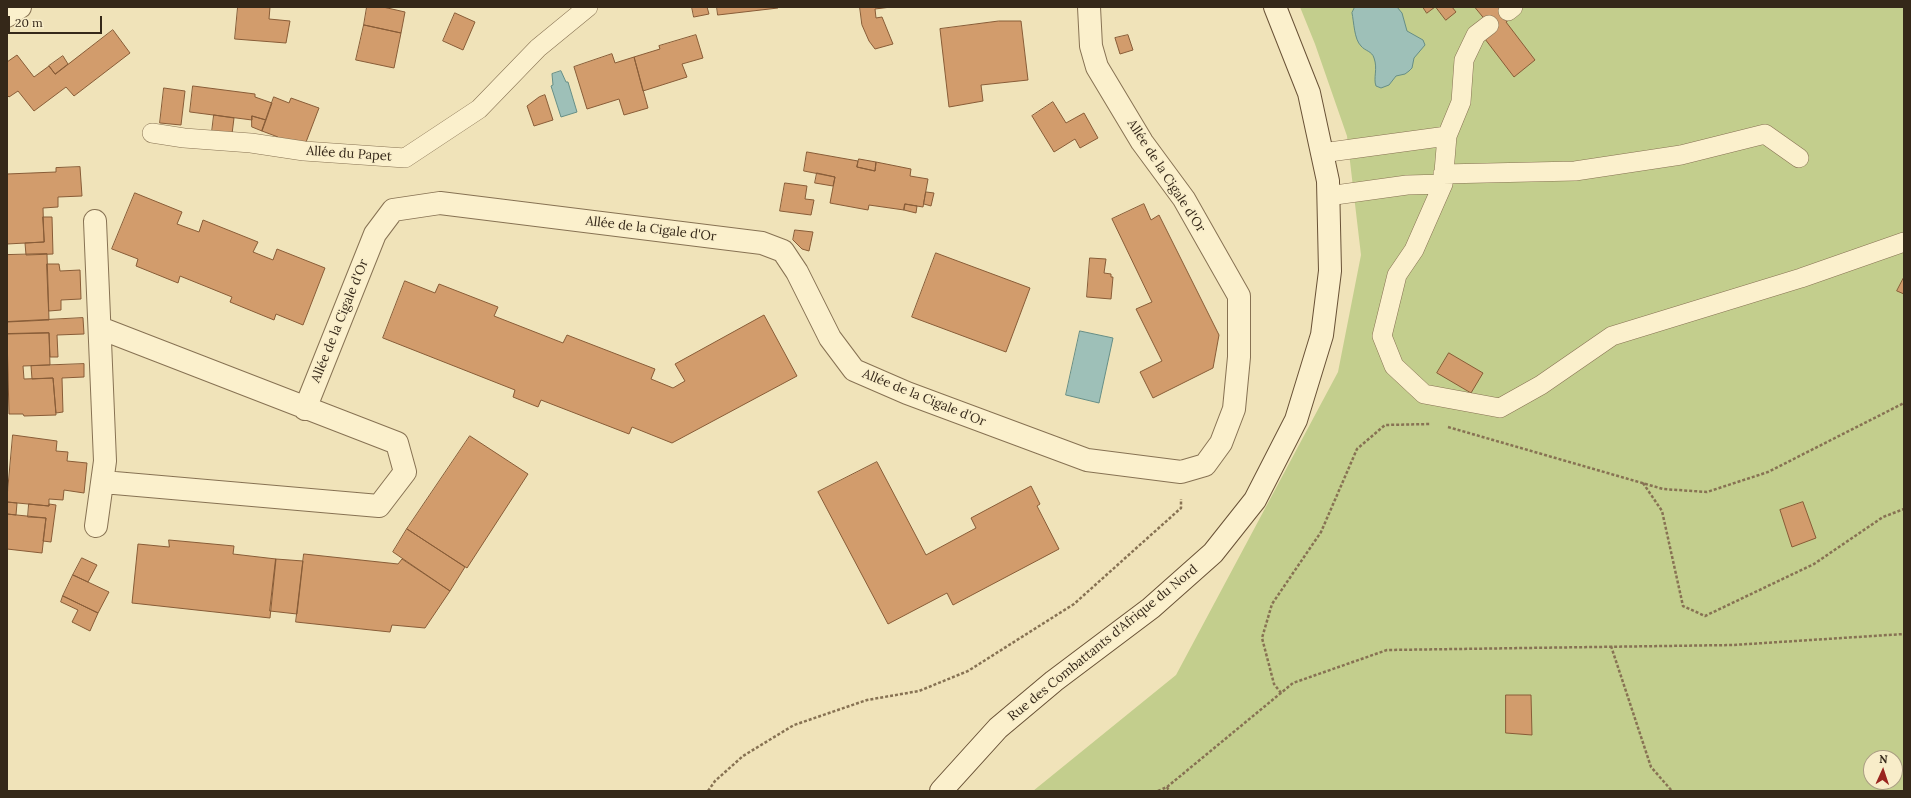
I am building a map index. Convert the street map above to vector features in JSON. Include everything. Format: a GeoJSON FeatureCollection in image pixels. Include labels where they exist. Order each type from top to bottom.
{"type":"FeatureCollection","features":[{"type":"Feature","properties":{"kind":"street"},"geometry":{"type":"LineString","coordinates":[[7,16],[20,7]]}},
{"type":"Feature","properties":{"kind":"street","name":"Allée de la Cigale d'Or"},"geometry":{"type":"LineString","coordinates":[[305,409],[375,234],[393,210],[440,203],[762,243],[783,251],[797,272],[830,338],[854,370],[907,393],[1086,460],[1181,472],[1206,465],[1221,443],[1234,409],[1239,357],[1239,296],[1184,199],[1142,142],[1097,67],[1091,46],[1089,7]]}},
{"type":"Feature","properties":{"kind":"street","name":"Rue des Combattants d'Afrique du Nord"},"geometry":{"type":"LineString","coordinates":[[941,791],[998,728],[1054,681],[1151,608],[1214,553],[1255,500],[1296,420],[1322,335],[1330,271],[1328,181],[1309,93],[1275,7]]}},
{"type":"Feature","properties":{"kind":"street"},"geometry":{"type":"LineString","coordinates":[[95,221],[105,461],[96,526]]}},
{"type":"Feature","properties":{"kind":"street"},"geometry":{"type":"LineString","coordinates":[[100,328],[305,409],[397,443],[405,472],[379,506],[103,482]]}},
{"type":"Feature","properties":{"kind":"lane","name":"Allée du Papet"},"geometry":{"type":"LineString","coordinates":[[152,133],[184,138],[251,143],[304,151],[405,158],[479,109],[538,48],[588,7]]}},
{"type":"Feature","properties":{"kind":"lane"},"geometry":{"type":"LineString","coordinates":[[1489,26],[1476,35],[1464,60],[1461,102],[1447,136],[1443,179],[1414,250],[1396,275],[1382,336],[1394,366],[1424,394],[1500,408],[1541,385],[1612,336],[1801,278],[1904,242]]}},
{"type":"Feature","properties":{"kind":"lane"},"geometry":{"type":"LineString","coordinates":[[1328,196],[1443,179],[1575,171],[1681,155],[1765,134],[1799,158]]}},
{"type":"Feature","properties":{"kind":"lane"},"geometry":{"type":"LineString","coordinates":[[1322,153],[1447,136]]}},
{"type":"Feature","properties":{"kind":"path"},"geometry":{"type":"LineString","coordinates":[[1443,426],[1664,489],[1706,492],[1768,472],[1904,402]]}},
{"type":"Feature","properties":{"kind":"path"},"geometry":{"type":"LineString","coordinates":[[1281,693],[1274,684],[1262,638],[1272,604],[1321,532],[1357,449],[1385,425],[1435,423]]}},
{"type":"Feature","properties":{"kind":"path"},"geometry":{"type":"LineString","coordinates":[[708,791],[715,781],[743,756],[794,725],[867,700],[919,690],[968,671],[1074,604],[1181,508],[1181,472]]}},
{"type":"Feature","properties":{"kind":"path"},"geometry":{"type":"LineString","coordinates":[[1642,482],[1662,511],[1683,606],[1705,616],[1814,564],[1883,517],[1904,509]]}},
{"type":"Feature","properties":{"kind":"path"},"geometry":{"type":"LineString","coordinates":[[1158,791],[1167,787],[1293,683],[1387,650],[1733,645],[1904,634]]}},
{"type":"Feature","properties":{"kind":"path"},"geometry":{"type":"LineString","coordinates":[[1611,646],[1651,767],[1672,791]]}},
{"type":"Feature","properties":{"kind":"path"},"geometry":{"type":"LineString","coordinates":[[1166,791],[1167,787]]}},
{"type":"Feature","properties":{"kind":"path"},"geometry":{"type":"LineString","coordinates":[[1167,787],[1169,791]]}},
{"type":"Feature","properties":{"kind":"green space"},"geometry":{"type":"Polygon","coordinates":[[[1300,7],[1904,7],[1904,791],[1033,791],[1176,675],[1338,372],[1361,255],[1347,136],[1315,44],[1300,7]]]}},
{"type":"Feature","properties":{"kind":"water"},"geometry":{"type":"Polygon","coordinates":[[[1355,7],[1397,7],[1402,13],[1407,31],[1423,40],[1425,45],[1414,58],[1412,68],[1405,74],[1396,76],[1389,85],[1381,88],[1376,86],[1376,66],[1374,58],[1372,54],[1361,46],[1356,35],[1352,13],[1355,7]]]}},
{"type":"Feature","properties":{"kind":"water"},"geometry":{"type":"Polygon","coordinates":[[[561,71],[566,82],[568,82],[577,112],[561,117],[551,86],[553,85],[552,74],[561,71]]]}},
{"type":"Feature","properties":{"kind":"water"},"geometry":{"type":"Polygon","coordinates":[[[1080,331],[1113,338],[1099,403],[1066,395],[1080,331]]]}},
{"type":"Feature","properties":{"kind":"building"},"geometry":{"type":"Polygon","coordinates":[[[238,7],[270,7],[269,19],[290,21],[286,43],[235,39],[238,7]]]}},
{"type":"Feature","properties":{"kind":"building"},"geometry":{"type":"Polygon","coordinates":[[[367,7],[383,7],[405,12],[401,33],[364,25],[367,7]]]}},
{"type":"Feature","properties":{"kind":"building"},"geometry":{"type":"Polygon","coordinates":[[[692,7],[707,7],[709,14],[694,17],[692,7]]]}},
{"type":"Feature","properties":{"kind":"building"},"geometry":{"type":"Polygon","coordinates":[[[717,7],[778,7],[778,8],[718,15],[717,7]]]}},
{"type":"Feature","properties":{"kind":"building"},"geometry":{"type":"Polygon","coordinates":[[[860,7],[891,7],[875,9],[876,18],[882,17],[893,44],[875,49],[869,41],[862,25],[860,7]]]}},
{"type":"Feature","properties":{"kind":"building"},"geometry":{"type":"Polygon","coordinates":[[[1423,7],[1435,7],[1427,13],[1423,7]]]}},
{"type":"Feature","properties":{"kind":"building"},"geometry":{"type":"Polygon","coordinates":[[[1436,7],[1452,7],[1456,12],[1446,20],[1436,7]]]}},
{"type":"Feature","properties":{"kind":"building"},"geometry":{"type":"Polygon","coordinates":[[[1475,7],[1505,7],[1513,17],[1506,22],[1535,60],[1514,77],[1485,39],[1489,25],[1475,7]]]}},
{"type":"Feature","properties":{"kind":"building"},"geometry":{"type":"Polygon","coordinates":[[[455,13],[475,22],[463,50],[443,41],[455,13]]]}},
{"type":"Feature","properties":{"kind":"building"},"geometry":{"type":"Polygon","coordinates":[[[999,21],[1021,21],[1028,80],[981,85],[983,101],[949,107],[940,29],[999,21]]]}},
{"type":"Feature","properties":{"kind":"building"},"geometry":{"type":"Polygon","coordinates":[[[364,25],[401,33],[394,68],[356,60],[364,25]]]}},
{"type":"Feature","properties":{"kind":"building"},"geometry":{"type":"Polygon","coordinates":[[[113,30],[130,53],[74,96],[66,87],[34,111],[18,91],[9,97],[7,95],[7,62],[17,55],[34,77],[49,66],[55,74],[113,30]]]}},
{"type":"Feature","properties":{"kind":"building"},"geometry":{"type":"Polygon","coordinates":[[[696,35],[703,58],[682,64],[687,77],[643,91],[634,57],[660,49],[659,46],[696,35]]]}},
{"type":"Feature","properties":{"kind":"building"},"geometry":{"type":"Polygon","coordinates":[[[1128,35],[1133,50],[1120,54],[1115,38],[1128,35]]]}},
{"type":"Feature","properties":{"kind":"building"},"geometry":{"type":"Polygon","coordinates":[[[612,54],[615,63],[634,57],[648,108],[624,115],[619,99],[587,109],[574,67],[612,54]]]}},
{"type":"Feature","properties":{"kind":"building"},"geometry":{"type":"Polygon","coordinates":[[[63,56],[68,64],[55,74],[49,66],[63,56]]]}},
{"type":"Feature","properties":{"kind":"building"},"geometry":{"type":"Polygon","coordinates":[[[193,86],[255,94],[255,97],[272,103],[266,120],[252,116],[252,120],[190,112],[193,86]]]}},
{"type":"Feature","properties":{"kind":"building"},"geometry":{"type":"Polygon","coordinates":[[[164,88],[185,91],[181,125],[160,123],[164,88]]]}},
{"type":"Feature","properties":{"kind":"building"},"geometry":{"type":"Polygon","coordinates":[[[545,95],[553,120],[534,126],[527,106],[539,97],[545,95]]]}},
{"type":"Feature","properties":{"kind":"building"},"geometry":{"type":"Polygon","coordinates":[[[274,97],[289,103],[291,98],[319,108],[303,150],[277,141],[278,137],[262,131],[274,97]]]}},
{"type":"Feature","properties":{"kind":"building"},"geometry":{"type":"Polygon","coordinates":[[[1053,102],[1066,123],[1084,113],[1098,138],[1080,148],[1075,139],[1054,152],[1032,116],[1053,102]]]}},
{"type":"Feature","properties":{"kind":"building"},"geometry":{"type":"Polygon","coordinates":[[[214,115],[234,118],[232,134],[212,132],[214,115]]]}},
{"type":"Feature","properties":{"kind":"building"},"geometry":{"type":"Polygon","coordinates":[[[252,116],[266,120],[262,131],[252,127],[252,116]]]}},
{"type":"Feature","properties":{"kind":"building"},"geometry":{"type":"Polygon","coordinates":[[[807,152],[858,161],[857,167],[875,171],[876,162],[911,169],[910,176],[928,179],[923,207],[905,204],[904,210],[869,205],[868,210],[830,203],[835,177],[804,171],[807,152]]]}},
{"type":"Feature","properties":{"kind":"building"},"geometry":{"type":"Polygon","coordinates":[[[859,159],[876,162],[875,171],[857,167],[859,159]]]}},
{"type":"Feature","properties":{"kind":"building"},"geometry":{"type":"Polygon","coordinates":[[[80,167],[82,196],[58,197],[58,207],[43,208],[44,242],[7,244],[7,174],[56,172],[56,168],[80,167]]]}},
{"type":"Feature","properties":{"kind":"building"},"geometry":{"type":"Polygon","coordinates":[[[817,173],[835,177],[833,186],[815,183],[817,173]]]}},
{"type":"Feature","properties":{"kind":"building"},"geometry":{"type":"Polygon","coordinates":[[[785,183],[807,186],[805,199],[814,200],[811,215],[780,211],[785,183]]]}},
{"type":"Feature","properties":{"kind":"building"},"geometry":{"type":"Polygon","coordinates":[[[926,192],[934,193],[931,206],[924,204],[926,192]]]}},
{"type":"Feature","properties":{"kind":"building"},"geometry":{"type":"Polygon","coordinates":[[[135,193],[182,212],[177,224],[199,232],[203,220],[258,242],[253,252],[273,260],[277,249],[325,268],[303,325],[276,314],[274,320],[230,302],[232,297],[180,276],[178,283],[136,266],[138,259],[112,249],[135,193]]]}},
{"type":"Feature","properties":{"kind":"building"},"geometry":{"type":"Polygon","coordinates":[[[905,204],[917,206],[916,213],[904,210],[905,204]]]}},
{"type":"Feature","properties":{"kind":"building"},"geometry":{"type":"Polygon","coordinates":[[[1144,204],[1151,220],[1159,215],[1219,335],[1213,368],[1153,398],[1140,372],[1162,361],[1136,309],[1152,302],[1112,219],[1144,204]]]}},
{"type":"Feature","properties":{"kind":"building"},"geometry":{"type":"Polygon","coordinates":[[[43,217],[52,217],[53,254],[26,255],[25,243],[44,242],[43,217]]]}},
{"type":"Feature","properties":{"kind":"building"},"geometry":{"type":"Polygon","coordinates":[[[795,230],[813,232],[809,251],[802,249],[793,240],[795,230]]]}},
{"type":"Feature","properties":{"kind":"building"},"geometry":{"type":"Polygon","coordinates":[[[936,253],[1030,288],[1006,352],[912,317],[936,253]]]}},
{"type":"Feature","properties":{"kind":"building"},"geometry":{"type":"Polygon","coordinates":[[[47,254],[49,320],[7,322],[7,255],[47,254]]]}},
{"type":"Feature","properties":{"kind":"building"},"geometry":{"type":"Polygon","coordinates":[[[1090,258],[1106,259],[1104,273],[1111,274],[1111,277],[1113,277],[1111,299],[1087,297],[1090,258]]]}},
{"type":"Feature","properties":{"kind":"building"},"geometry":{"type":"Polygon","coordinates":[[[47,264],[59,264],[60,271],[80,270],[81,299],[61,300],[61,310],[49,311],[47,264]]]}},
{"type":"Feature","properties":{"kind":"building"},"geometry":{"type":"Polygon","coordinates":[[[1904,277],[1904,294],[1897,291],[1904,277]]]}},
{"type":"Feature","properties":{"kind":"building"},"geometry":{"type":"Polygon","coordinates":[[[405,281],[435,293],[439,284],[498,307],[494,316],[563,343],[567,335],[655,369],[651,379],[673,388],[685,381],[675,364],[764,315],[797,376],[672,443],[632,427],[629,434],[541,400],[538,407],[513,397],[515,390],[383,338],[405,281]]]}},
{"type":"Feature","properties":{"kind":"building"},"geometry":{"type":"Polygon","coordinates":[[[83,318],[84,334],[57,335],[58,357],[50,357],[49,333],[7,334],[7,322],[83,318]]]}},
{"type":"Feature","properties":{"kind":"building"},"geometry":{"type":"Polygon","coordinates":[[[49,333],[50,365],[23,366],[24,379],[53,378],[56,415],[24,416],[23,414],[9,414],[7,334],[49,333]]]}},
{"type":"Feature","properties":{"kind":"building"},"geometry":{"type":"Polygon","coordinates":[[[1449,353],[1483,373],[1471,393],[1437,373],[1449,353]]]}},
{"type":"Feature","properties":{"kind":"building"},"geometry":{"type":"Polygon","coordinates":[[[84,364],[84,377],[62,378],[63,412],[56,413],[53,378],[32,379],[31,366],[84,364]]]}},
{"type":"Feature","properties":{"kind":"building"},"geometry":{"type":"Polygon","coordinates":[[[13,435],[57,441],[56,451],[68,452],[67,461],[87,463],[84,493],[64,490],[63,500],[49,499],[49,506],[7,502],[13,435]]]}},
{"type":"Feature","properties":{"kind":"building"},"geometry":{"type":"Polygon","coordinates":[[[470,436],[528,474],[467,568],[407,529],[470,436]]]}},
{"type":"Feature","properties":{"kind":"building"},"geometry":{"type":"Polygon","coordinates":[[[877,462],[926,555],[976,528],[971,518],[1031,486],[1040,504],[1037,506],[1059,549],[953,605],[947,593],[888,624],[818,492],[877,462]]]}},
{"type":"Feature","properties":{"kind":"building"},"geometry":{"type":"Polygon","coordinates":[[[7,502],[17,503],[16,515],[7,514],[7,502]]]}},
{"type":"Feature","properties":{"kind":"building"},"geometry":{"type":"Polygon","coordinates":[[[1803,502],[1816,538],[1792,547],[1780,510],[1803,502]]]}},
{"type":"Feature","properties":{"kind":"building"},"geometry":{"type":"Polygon","coordinates":[[[29,504],[49,506],[49,504],[56,505],[51,542],[43,541],[46,518],[28,517],[29,504]]]}},
{"type":"Feature","properties":{"kind":"building"},"geometry":{"type":"Polygon","coordinates":[[[7,514],[46,518],[42,553],[7,549],[7,514]]]}},
{"type":"Feature","properties":{"kind":"building"},"geometry":{"type":"Polygon","coordinates":[[[407,529],[465,567],[450,591],[393,552],[407,529]]]}},
{"type":"Feature","properties":{"kind":"building"},"geometry":{"type":"Polygon","coordinates":[[[169,540],[234,546],[233,554],[276,559],[270,618],[132,603],[138,544],[169,547],[169,540]]]}},
{"type":"Feature","properties":{"kind":"building"},"geometry":{"type":"Polygon","coordinates":[[[304,554],[398,564],[402,559],[450,591],[425,628],[392,625],[390,632],[296,622],[304,554]]]}},
{"type":"Feature","properties":{"kind":"building"},"geometry":{"type":"Polygon","coordinates":[[[82,558],[97,565],[88,582],[73,575],[82,558]]]}},
{"type":"Feature","properties":{"kind":"building"},"geometry":{"type":"Polygon","coordinates":[[[276,559],[303,561],[297,614],[270,611],[276,559]]]}},
{"type":"Feature","properties":{"kind":"building"},"geometry":{"type":"Polygon","coordinates":[[[73,575],[109,592],[98,613],[63,596],[73,575]]]}},
{"type":"Feature","properties":{"kind":"building"},"geometry":{"type":"Polygon","coordinates":[[[63,596],[98,613],[90,631],[72,622],[78,610],[61,602],[63,596]]]}},
{"type":"Feature","properties":{"kind":"building"},"geometry":{"type":"Polygon","coordinates":[[[1506,695],[1531,695],[1532,735],[1506,733],[1506,695]]]}}]}
